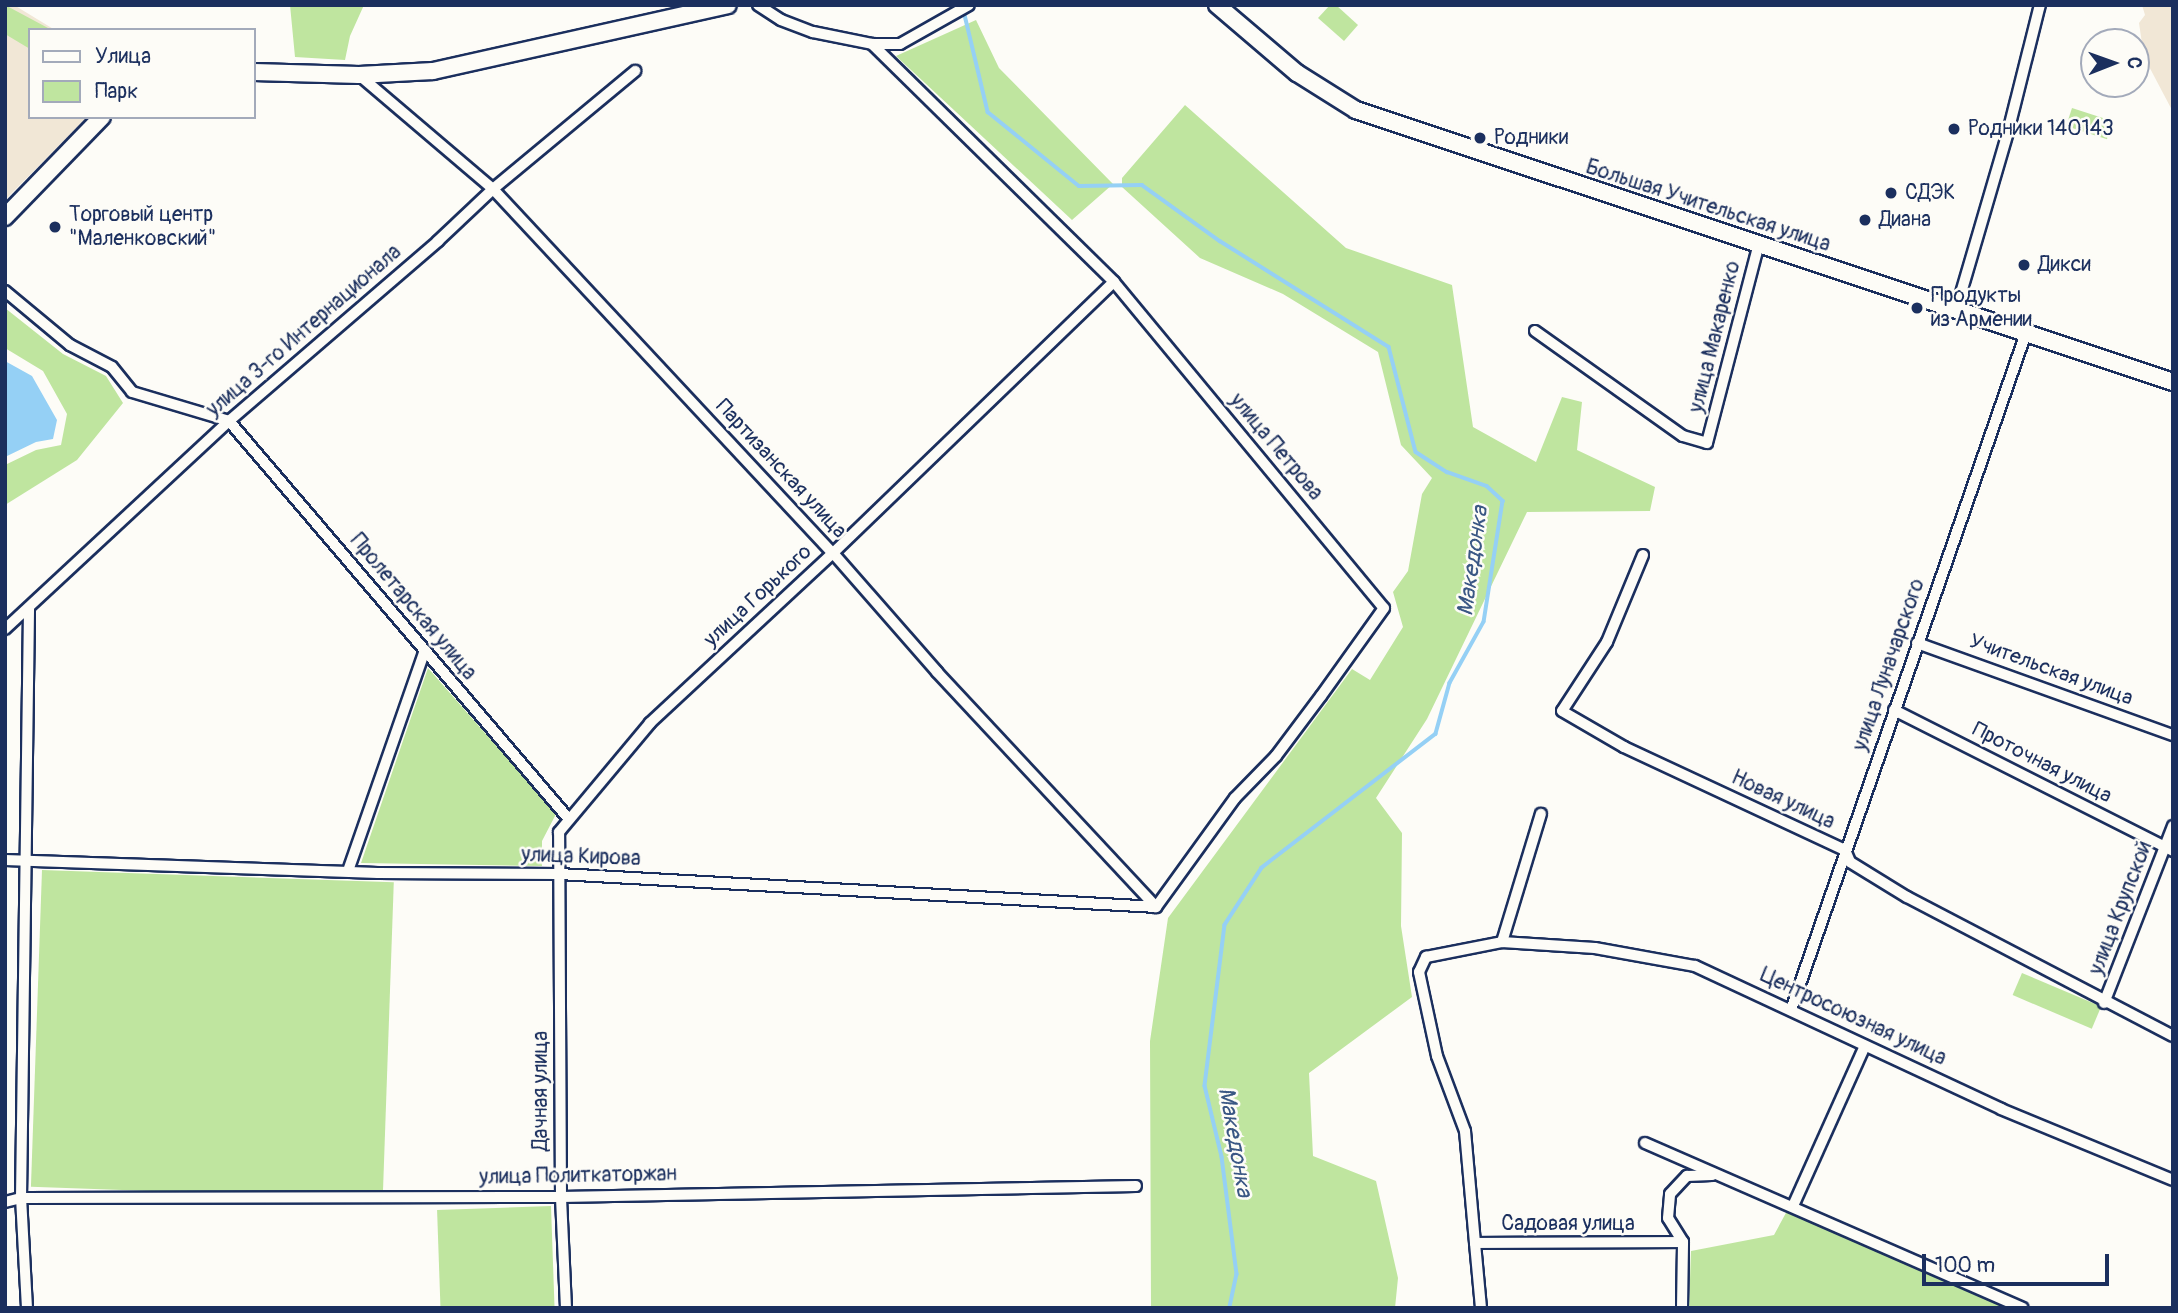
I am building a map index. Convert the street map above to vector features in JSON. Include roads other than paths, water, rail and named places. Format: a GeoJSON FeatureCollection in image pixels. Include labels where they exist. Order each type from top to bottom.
{"type":"FeatureCollection","features":[{"type":"Feature","properties":{"kind":"main road"},"geometry":{"type":"LineString","coordinates":[[256,72],[359,75],[433,71],[728,5]]}},
{"type":"Feature","properties":{"kind":"main road","name":"Большая Учительская улица"},"geometry":{"type":"LineString","coordinates":[[1217,5],[1297,73],[1356,110],[2173,382]]}},
{"type":"Feature","properties":{"kind":"main road"},"geometry":{"type":"LineString","coordinates":[[5,217],[100,119]]}},
{"type":"Feature","properties":{"kind":"street"},"geometry":{"type":"LineString","coordinates":[[758,5],[781,20],[813,32],[872,44],[900,44],[969,5]]}},
{"type":"Feature","properties":{"kind":"street"},"geometry":{"type":"LineString","coordinates":[[1956,310],[2008,132],[2040,5]]}},
{"type":"Feature","properties":{"kind":"street","name":"улица Петрова"},"geometry":{"type":"LineString","coordinates":[[872,44],[1114,282],[1384,607],[1314,706],[1276,756],[1235,798],[1156,907]]}},
{"type":"Feature","properties":{"kind":"street","name":"улица 3-го Интернационала"},"geometry":{"type":"LineString","coordinates":[[5,629],[229,421],[427,250],[493,189],[635,71]]}},
{"type":"Feature","properties":{"kind":"street","name":"Партизанская улица"},"geometry":{"type":"LineString","coordinates":[[359,75],[493,189],[833,553],[937,672],[1156,907]]}},
{"type":"Feature","properties":{"kind":"street","name":"улица Макаренко"},"geometry":{"type":"LineString","coordinates":[[1535,331],[1683,436],[1707,443],[1759,244]]}},
{"type":"Feature","properties":{"kind":"street","name":"улица Горького"},"geometry":{"type":"LineString","coordinates":[[559,874],[559,832],[650,723],[833,553],[1114,282]]}},
{"type":"Feature","properties":{"kind":"street"},"geometry":{"type":"LineString","coordinates":[[5,291],[70,345],[112,367],[132,392],[229,421]]}},
{"type":"Feature","properties":{"kind":"street","name":"улица Луначарского"},"geometry":{"type":"LineString","coordinates":[[1791,1010],[2026,333]]}},
{"type":"Feature","properties":{"kind":"street","name":"Пролетарская улица"},"geometry":{"type":"LineString","coordinates":[[229,421],[568,818]]}},
{"type":"Feature","properties":{"kind":"street","name":"Новая улица"},"geometry":{"type":"LineString","coordinates":[[1643,555],[1607,642],[1563,711],[1624,747],[1845,850],[1850,862],[1907,897],[2104,1003],[2173,1035]]}},
{"type":"Feature","properties":{"kind":"street"},"geometry":{"type":"LineString","coordinates":[[27,1308],[21,1198],[29,608]]}},
{"type":"Feature","properties":{"kind":"street","name":"Учительская улица"},"geometry":{"type":"LineString","coordinates":[[1917,643],[2173,735]]}},
{"type":"Feature","properties":{"kind":"street"},"geometry":{"type":"LineString","coordinates":[[348,871],[425,650]]}},
{"type":"Feature","properties":{"kind":"street","name":"Проточная улица"},"geometry":{"type":"LineString","coordinates":[[1894,710],[2169,840]]}},
{"type":"Feature","properties":{"kind":"street"},"geometry":{"type":"LineString","coordinates":[[1502,942],[1541,814]]}},
{"type":"Feature","properties":{"kind":"street","name":"улица Крупской"},"geometry":{"type":"LineString","coordinates":[[2104,1003],[2169,840]]}},
{"type":"Feature","properties":{"kind":"street","name":"улица Кирова"},"geometry":{"type":"LineString","coordinates":[[5,860],[348,871],[559,874],[1156,907]]}},
{"type":"Feature","properties":{"kind":"street","name":"Дачная улица"},"geometry":{"type":"LineString","coordinates":[[559,874],[561,1196],[566,1308]]}},
{"type":"Feature","properties":{"kind":"street","name":"Центросоюзная улица"},"geometry":{"type":"LineString","coordinates":[[1475,1243],[1465,1131],[1437,1056],[1419,972],[1426,957],[1502,942],[1595,948],[1695,966],[2001,1109],[2173,1180]]}},
{"type":"Feature","properties":{"kind":"street"},"geometry":{"type":"LineString","coordinates":[[1793,1206],[1865,1046]]}},
{"type":"Feature","properties":{"kind":"street"},"geometry":{"type":"LineString","coordinates":[[1645,1143],[2022,1308]]}},
{"type":"Feature","properties":{"kind":"street"},"geometry":{"type":"LineString","coordinates":[[1682,1308],[1683,1242],[1668,1218],[1670,1194],[1686,1176],[1714,1175]]}},
{"type":"Feature","properties":{"kind":"street","name":"улица Политкаторжан"},"geometry":{"type":"LineString","coordinates":[[5,1202],[21,1198],[561,1196],[1136,1186]]}},
{"type":"Feature","properties":{"kind":"street","name":"Садовая улица"},"geometry":{"type":"LineString","coordinates":[[1481,1308],[1475,1243],[1683,1242]]}},
{"type":"Feature","properties":{"kind":"water"},"geometry":{"type":"Polygon","coordinates":[[[5,361],[32,376],[57,420],[53,439],[36,442],[5,457],[5,361]]]}},
{"type":"Feature","properties":{"kind":"waterway","name":"Македонка"},"geometry":{"type":"LineString","coordinates":[[964,11],[988,112],[1079,186],[1142,185],[1220,241],[1389,347],[1416,452],[1447,472],[1487,486],[1503,501],[1484,622],[1450,683],[1436,734],[1262,868],[1225,925],[1205,1086],[1222,1157],[1237,1274],[1230,1308]]}},
{"type":"Feature","properties":{"kind":"place","name":"Родники 140143"},"geometry":{"type":"Point","coordinates":[1954,129]}},
{"type":"Feature","properties":{"kind":"place","name":"Родники"},"geometry":{"type":"Point","coordinates":[1480,138]}},
{"type":"Feature","properties":{"kind":"place","name":"СДЭК"},"geometry":{"type":"Point","coordinates":[1891,193]}},
{"type":"Feature","properties":{"kind":"place","name":"Диана"},"geometry":{"type":"Point","coordinates":[1865,220]}},
{"type":"Feature","properties":{"kind":"place","name":"Торговый центр \"Маленковский\""},"geometry":{"type":"Point","coordinates":[55,227]}},
{"type":"Feature","properties":{"kind":"place","name":"Дикси"},"geometry":{"type":"Point","coordinates":[2024,265]}},
{"type":"Feature","properties":{"kind":"place","name":"Продукты из Армении"},"geometry":{"type":"Point","coordinates":[1917,308]}}]}
